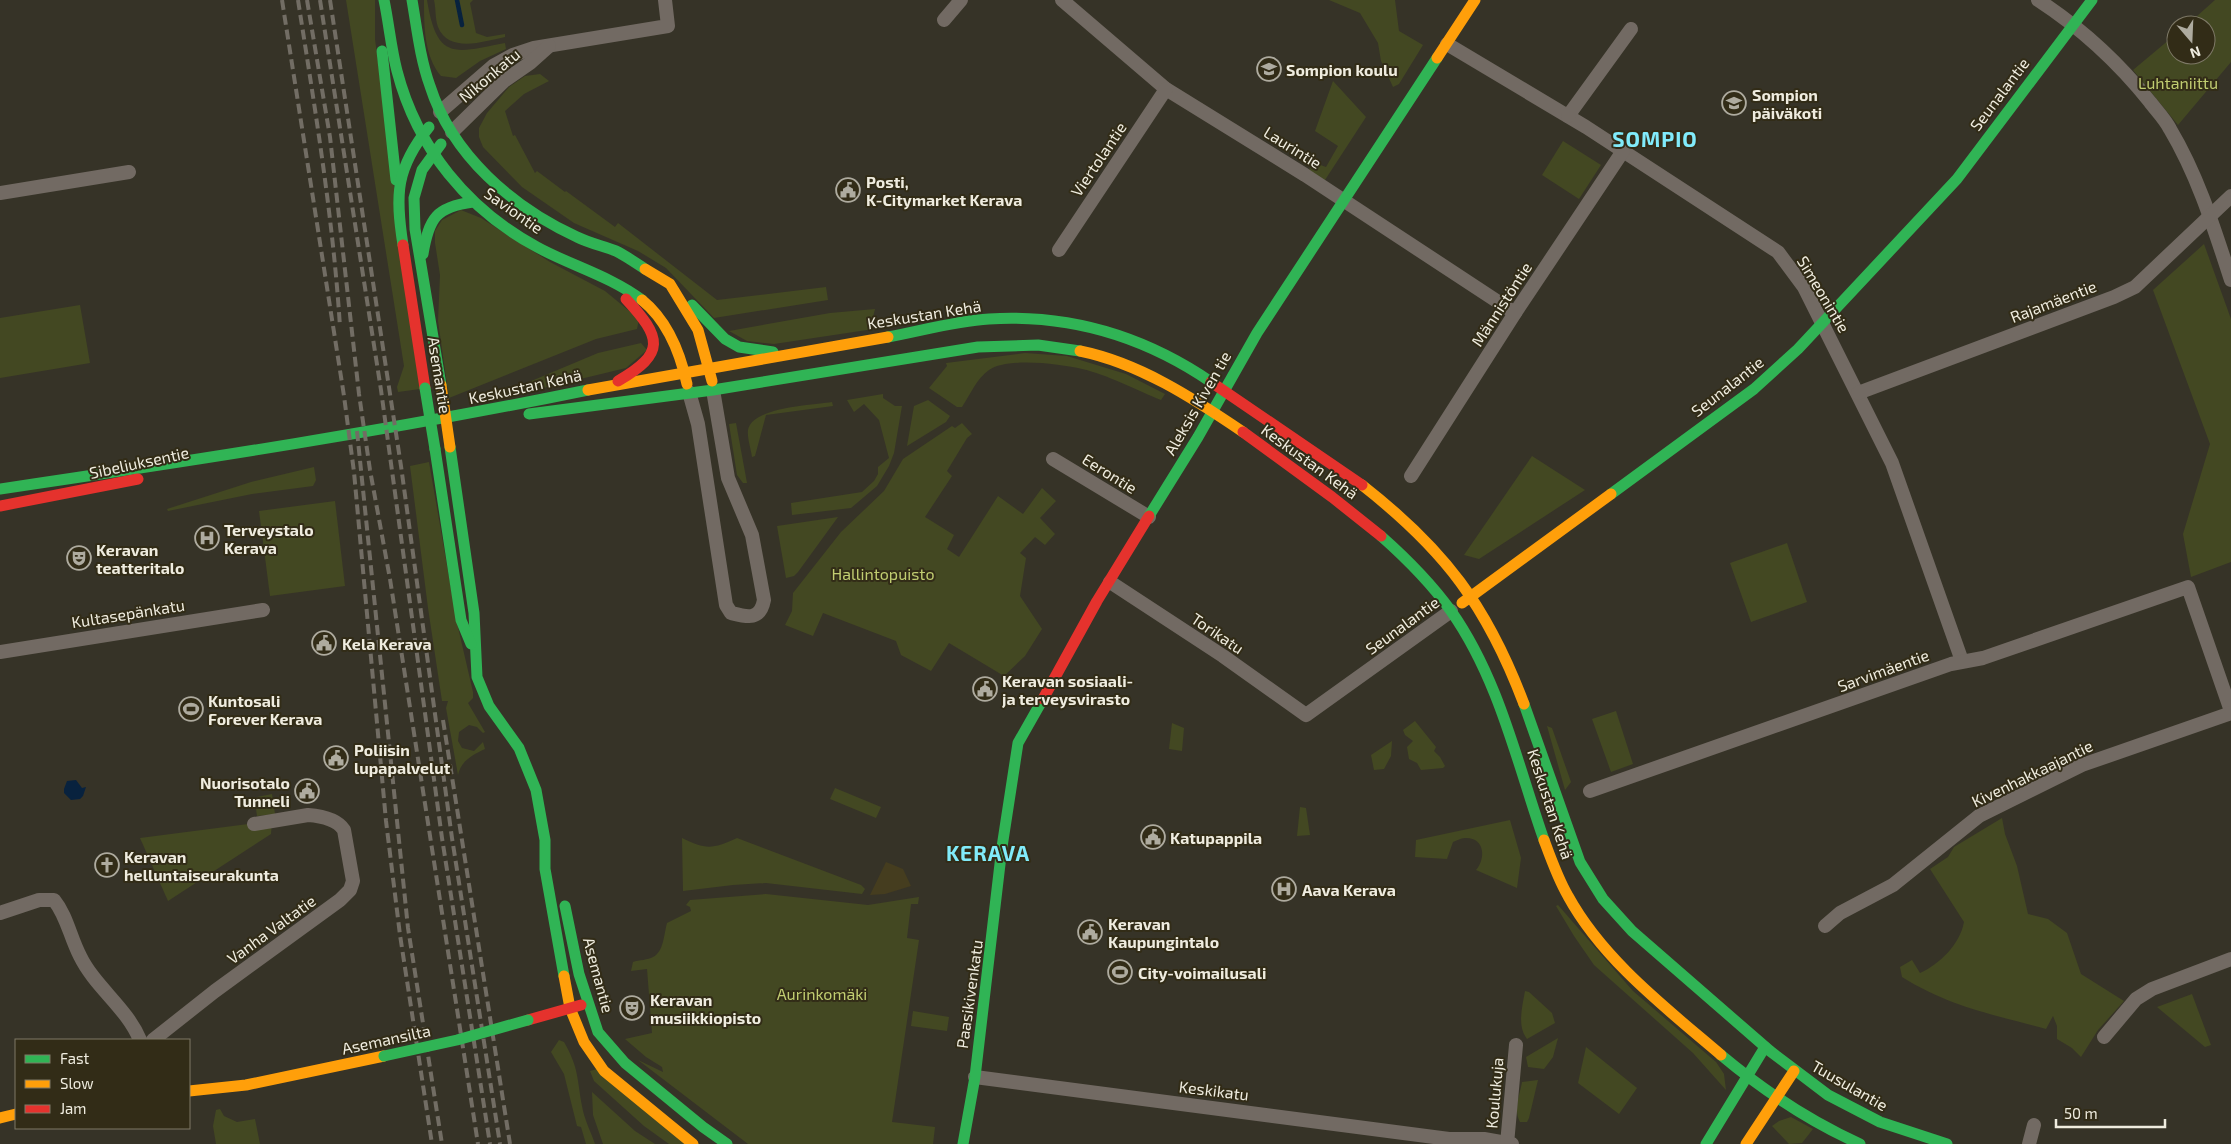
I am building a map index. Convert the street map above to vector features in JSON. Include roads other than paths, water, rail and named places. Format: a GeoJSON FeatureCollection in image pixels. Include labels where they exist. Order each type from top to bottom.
{"type":"FeatureCollection","features":[{"type":"Feature","properties":{"kind":"main road","name":"Saviontie"},"geometry":{"type":"LineString","coordinates":[[383,0],[397,70],[409,108],[433,153],[456,184],[473,202],[516,234],[545,251],[632,293],[658,316],[677,348],[689,392]]}},
{"type":"Feature","properties":{"kind":"main road"},"geometry":{"type":"LineString","coordinates":[[383,0],[382,48],[393,139],[397,194]]}},
{"type":"Feature","properties":{"kind":"main road","name":"Saviontie"},"geometry":{"type":"LineString","coordinates":[[412,0],[422,60],[440,112],[469,157],[510,197],[559,228],[577,237],[618,252],[670,284],[698,330],[710,369],[713,390]]}},
{"type":"Feature","properties":{"kind":"main road","name":"Aleksis Kiven tie"},"geometry":{"type":"LineString","coordinates":[[1002,847],[1018,743],[1257,332],[1475,0]]}},
{"type":"Feature","properties":{"kind":"main road","name":"Seunalantie"},"geometry":{"type":"LineString","coordinates":[[1451,611],[1754,389],[1798,349],[1957,178],[2092,0]]}},
{"type":"Feature","properties":{"kind":"main road","name":"Asemantie"},"geometry":{"type":"LineString","coordinates":[[440,112],[407,159],[400,175],[397,194],[399,221],[460,620],[474,652]]}},
{"type":"Feature","properties":{"kind":"main road","name":"Asemantie"},"geometry":{"type":"LineString","coordinates":[[452,132],[433,153],[422,170],[414,198],[415,229],[422,260],[474,616],[474,652],[477,678],[486,700],[519,748],[526,764],[543,822],[547,848],[545,869],[570,1008],[584,1042],[604,1071],[693,1144]]}},
{"type":"Feature","properties":{"kind":"main road"},"geometry":{"type":"LineString","coordinates":[[422,260],[428,231],[436,215],[445,206],[473,202]]}},
{"type":"Feature","properties":{"kind":"main road"},"geometry":{"type":"LineString","coordinates":[[608,280],[650,328],[654,345],[647,360],[613,385]]}},
{"type":"Feature","properties":{"kind":"main road"},"geometry":{"type":"LineString","coordinates":[[670,284],[685,296],[725,339],[739,347],[789,354]]}},
{"type":"Feature","properties":{"kind":"main road","name":"Keskustan Kehä"},"geometry":{"type":"LineString","coordinates":[[463,416],[613,385],[710,369],[862,340],[988,320],[1026,319],[1068,323],[1108,331],[1152,348],[1188,366],[1364,484],[1408,520],[1448,564],[1472,595],[1497,640],[1532,726],[1566,822],[1588,877],[1624,924],[1794,1071]]}},
{"type":"Feature","properties":{"kind":"main road","name":"Keskustan Kehä"},"geometry":{"type":"LineString","coordinates":[[463,416],[505,417],[713,390],[948,352],[1014,344],[1060,347],[1095,355],[1132,367],[1212,412],[1246,434],[1348,508],[1387,541],[1426,582],[1451,611],[1476,653],[1495,694],[1541,830],[1565,892],[1609,953],[1642,986],[1746,1078],[1778,1099]]}},
{"type":"Feature","properties":{"kind":"main road","name":"Sibeliuksentie"},"geometry":{"type":"LineString","coordinates":[[0,489],[284,447],[463,416]]}},
{"type":"Feature","properties":{"kind":"main road","name":"Sibeliuksentie"},"geometry":{"type":"LineString","coordinates":[[0,506],[131,481],[284,447]]}},
{"type":"Feature","properties":{"kind":"main road","name":"Paasikivenkatu"},"geometry":{"type":"LineString","coordinates":[[963,1144],[975,1077],[977,1048],[990,968],[1002,847]]}},
{"type":"Feature","properties":{"kind":"main road","name":"Asemantie"},"geometry":{"type":"LineString","coordinates":[[547,848],[557,866]]}},
{"type":"Feature","properties":{"kind":"main road","name":"Asemantie"},"geometry":{"type":"LineString","coordinates":[[563,894],[579,974],[598,1032],[625,1063],[703,1127],[728,1144]]}},
{"type":"Feature","properties":{"kind":"main road","name":"Asemansilta"},"geometry":{"type":"LineString","coordinates":[[190,1091],[246,1085],[457,1040],[587,1003]]}},
{"type":"Feature","properties":{"kind":"main road"},"geometry":{"type":"LineString","coordinates":[[1706,1144],[1765,1047]]}},
{"type":"Feature","properties":{"kind":"main road"},"geometry":{"type":"LineString","coordinates":[[1746,1144],[1778,1099],[1794,1071]]}},
{"type":"Feature","properties":{"kind":"main road","name":"Tuusulantie"},"geometry":{"type":"LineString","coordinates":[[1794,1071],[1871,1119],[1947,1144]]}},
{"type":"Feature","properties":{"kind":"main road"},"geometry":{"type":"LineString","coordinates":[[1778,1099],[1813,1122],[1860,1144]]}},
{"type":"Feature","properties":{"kind":"main road"},"geometry":{"type":"LineString","coordinates":[[0,1118],[15,1114]]}},
{"type":"Feature","properties":{"kind":"street","name":"Nikonkatu"},"geometry":{"type":"LineString","coordinates":[[440,112],[494,66],[520,53],[534,48],[668,26],[665,0]]}},
{"type":"Feature","properties":{"kind":"street"},"geometry":{"type":"LineString","coordinates":[[944,20],[961,0]]}},
{"type":"Feature","properties":{"kind":"street","name":"Laurintie"},"geometry":{"type":"LineString","coordinates":[[1062,0],[1166,89],[1515,312]]}},
{"type":"Feature","properties":{"kind":"street"},"geometry":{"type":"LineString","coordinates":[[2038,0],[2074,24],[2128,74],[2169,126],[2187,160],[2210,216],[2231,280]]}},
{"type":"Feature","properties":{"kind":"street"},"geometry":{"type":"LineString","coordinates":[[1568,116],[1631,29]]}},
{"type":"Feature","properties":{"kind":"street","name":"Simeonintie"},"geometry":{"type":"LineString","coordinates":[[1447,44],[1568,116],[1778,252],[1804,287],[1892,463],[1962,661]]}},
{"type":"Feature","properties":{"kind":"street","name":"Nikonkatu"},"geometry":{"type":"LineString","coordinates":[[452,132],[504,81],[530,63],[549,46]]}},
{"type":"Feature","properties":{"kind":"street","name":"Viertolantie"},"geometry":{"type":"LineString","coordinates":[[1059,250],[1166,89]]}},
{"type":"Feature","properties":{"kind":"street","name":"Männistöntie"},"geometry":{"type":"LineString","coordinates":[[1411,476],[1515,312],[1623,151]]}},
{"type":"Feature","properties":{"kind":"street"},"geometry":{"type":"LineString","coordinates":[[0,193],[129,172]]}},
{"type":"Feature","properties":{"kind":"street","name":"Rajamäentie"},"geometry":{"type":"LineString","coordinates":[[1858,393],[2114,298],[2135,287],[2231,196]]}},
{"type":"Feature","properties":{"kind":"street"},"geometry":{"type":"LineString","coordinates":[[689,392],[698,424],[726,605],[731,613],[746,616],[755,615],[762,609],[764,600],[752,535],[728,478],[713,390]]}},
{"type":"Feature","properties":{"kind":"street","name":"Eerontie"},"geometry":{"type":"LineString","coordinates":[[1053,459],[1149,517]]}},
{"type":"Feature","properties":{"kind":"street","name":"Torikatu"},"geometry":{"type":"LineString","coordinates":[[1110,582],[1223,656],[1306,715]]}},
{"type":"Feature","properties":{"kind":"street","name":"Sarvimäentie"},"geometry":{"type":"LineString","coordinates":[[1590,791],[1962,661],[1983,658],[2188,588],[2231,712]]}},
{"type":"Feature","properties":{"kind":"street","name":"Kultasepänkatu"},"geometry":{"type":"LineString","coordinates":[[0,652],[263,610]]}},
{"type":"Feature","properties":{"kind":"street","name":"Seunalantie"},"geometry":{"type":"LineString","coordinates":[[1306,715],[1451,611]]}},
{"type":"Feature","properties":{"kind":"street","name":"Kivenhakkaajantie"},"geometry":{"type":"LineString","coordinates":[[1825,926],[1840,913],[1893,885],[1980,816],[2082,765],[2231,712]]}},
{"type":"Feature","properties":{"kind":"street","name":"Vanha Valtatie"},"geometry":{"type":"LineString","coordinates":[[153,1039],[340,900],[350,890],[353,881],[344,830],[336,821],[308,815],[254,824]]}},
{"type":"Feature","properties":{"kind":"street"},"geometry":{"type":"LineString","coordinates":[[0,913],[39,900],[54,900],[61,908],[79,954],[89,972],[130,1023],[139,1039]]}},
{"type":"Feature","properties":{"kind":"street"},"geometry":{"type":"LineString","coordinates":[[2104,1037],[2136,999],[2152,989],[2231,959]]}},
{"type":"Feature","properties":{"kind":"street","name":"Koulukuja"},"geometry":{"type":"LineString","coordinates":[[1509,1144],[1516,1044]]}},
{"type":"Feature","properties":{"kind":"street","name":"Keskikatu"},"geometry":{"type":"LineString","coordinates":[[975,1077],[1455,1142],[1484,1139],[1509,1144]]}},
{"type":"Feature","properties":{"kind":"street"},"geometry":{"type":"LineString","coordinates":[[2029,1144],[2034,1125]]}},
{"type":"Feature","properties":{"kind":"water"},"geometry":{"type":"Polygon","coordinates":[[[76,780],[82,788],[86,787],[80,799],[71,800],[64,793],[64,789],[67,781],[76,780]]]}},
{"type":"Feature","properties":{"kind":"waterway"},"geometry":{"type":"LineString","coordinates":[[457,0],[462,25]]}},
{"type":"Feature","properties":{"kind":"railway"},"geometry":{"type":"LineString","coordinates":[[282,0],[344,396],[354,472],[386,821],[400,935],[432,1144]]}},
{"type":"Feature","properties":{"kind":"railway"},"geometry":{"type":"LineString","coordinates":[[298,0],[328,204],[340,327]]}},
{"type":"Feature","properties":{"kind":"railway"},"geometry":{"type":"LineString","coordinates":[[307,0],[330,137],[359,394],[370,470],[390,579],[478,1144]]}},
{"type":"Feature","properties":{"kind":"railway"},"geometry":{"type":"LineString","coordinates":[[320,0],[381,390],[442,838],[490,1144]]}},
{"type":"Feature","properties":{"kind":"railway"},"geometry":{"type":"LineString","coordinates":[[330,0],[401,466],[452,838],[500,1144]]}},
{"type":"Feature","properties":{"kind":"railway"},"geometry":{"type":"LineString","coordinates":[[357,431],[408,928],[442,1144]]}},
{"type":"Feature","properties":{"kind":"railway"},"geometry":{"type":"LineString","coordinates":[[443,720],[510,1144]]}},
{"type":"Feature","properties":{"kind":"place","name":"Sompion koulu"},"geometry":{"type":"Point","coordinates":[1269,69]}},
{"type":"Feature","properties":{"kind":"place","name":"Sompion päiväkoti"},"geometry":{"type":"Point","coordinates":[1734,103]}},
{"type":"Feature","properties":{"kind":"place","name":"Posti, K-Citymarket Kerava"},"geometry":{"type":"Point","coordinates":[848,190]}},
{"type":"Feature","properties":{"kind":"place","name":"Terveystalo Kerava"},"geometry":{"type":"Point","coordinates":[207,538]}},
{"type":"Feature","properties":{"kind":"place","name":"Keravan teatteritalo"},"geometry":{"type":"Point","coordinates":[79,558]}},
{"type":"Feature","properties":{"kind":"place","name":"Kela Kerava"},"geometry":{"type":"Point","coordinates":[324,643]}},
{"type":"Feature","properties":{"kind":"place","name":"Keravan sosiaali- ja terveysvirasto"},"geometry":{"type":"Point","coordinates":[985,689]}},
{"type":"Feature","properties":{"kind":"place","name":"Kuntosali Forever Kerava"},"geometry":{"type":"Point","coordinates":[191,709]}},
{"type":"Feature","properties":{"kind":"place","name":"Poliisin lupapalvelut"},"geometry":{"type":"Point","coordinates":[336,758]}},
{"type":"Feature","properties":{"kind":"place","name":"Nuorisotalo Tunneli"},"geometry":{"type":"Point","coordinates":[307,791]}},
{"type":"Feature","properties":{"kind":"place","name":"Katupappila"},"geometry":{"type":"Point","coordinates":[1153,837]}},
{"type":"Feature","properties":{"kind":"place","name":"Keravan helluntaiseurakunta"},"geometry":{"type":"Point","coordinates":[107,865]}},
{"type":"Feature","properties":{"kind":"place","name":"Aava Kerava"},"geometry":{"type":"Point","coordinates":[1284,889]}},
{"type":"Feature","properties":{"kind":"place","name":"Keravan Kaupungintalo"},"geometry":{"type":"Point","coordinates":[1090,932]}},
{"type":"Feature","properties":{"kind":"place","name":"City-voimailusali"},"geometry":{"type":"Point","coordinates":[1120,972]}},
{"type":"Feature","properties":{"kind":"place","name":"Keravan musiikkiopisto"},"geometry":{"type":"Point","coordinates":[632,1008]}},
{"type":"Feature","properties":{"kind":"district","name":"SOMPIO"},"geometry":{"type":"Point","coordinates":[1655,138]}},
{"type":"Feature","properties":{"kind":"district","name":"KERAVA"},"geometry":{"type":"Point","coordinates":[988,852]}},
{"type":"Feature","properties":{"kind":"park label","name":"Luhtaniittu"},"geometry":{"type":"Point","coordinates":[2178,82]}},
{"type":"Feature","properties":{"kind":"park label","name":"Hallintopuisto"},"geometry":{"type":"Point","coordinates":[883,573]}},
{"type":"Feature","properties":{"kind":"park label","name":"Aurinkomäki"},"geometry":{"type":"Point","coordinates":[822,993]}}]}
